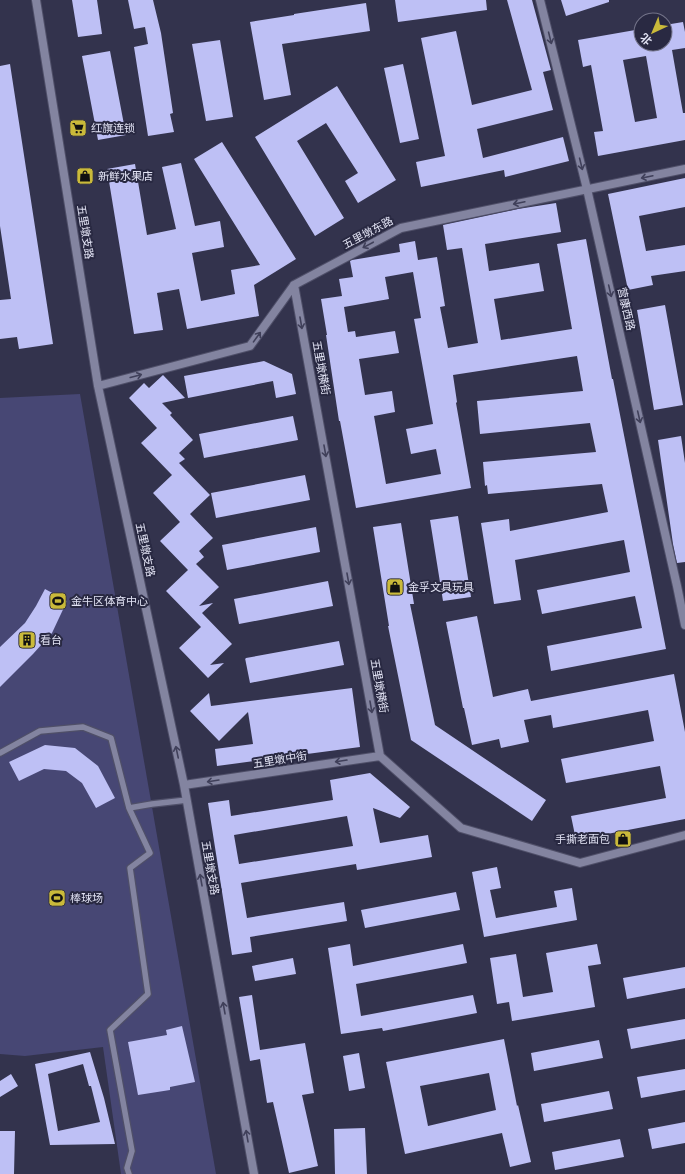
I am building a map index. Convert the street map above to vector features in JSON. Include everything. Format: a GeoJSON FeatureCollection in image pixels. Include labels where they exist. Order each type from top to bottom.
{"type":"FeatureCollection","features":[{"type":"Feature","properties":{"kind":"street","name":"五里墩支路"},"geometry":{"type":"LineString","coordinates":[[36,0],[98,386],[184,785],[254,1174]]}},
{"type":"Feature","properties":{"kind":"street","name":"营康西路"},"geometry":{"type":"LineString","coordinates":[[540,0],[587,189],[681,586],[685,625]]}},
{"type":"Feature","properties":{"kind":"street","name":"五里墩东路"},"geometry":{"type":"LineString","coordinates":[[98,386],[250,346],[294,285],[401,228],[685,169]]}},
{"type":"Feature","properties":{"kind":"street","name":"五里墩横街"},"geometry":{"type":"LineString","coordinates":[[294,285],[380,756]]}},
{"type":"Feature","properties":{"kind":"street","name":"五里墩中街"},"geometry":{"type":"LineString","coordinates":[[184,785],[380,756]]}},
{"type":"Feature","properties":{"kind":"street"},"geometry":{"type":"LineString","coordinates":[[380,756],[461,828],[580,863],[685,835]]}},
{"type":"Feature","properties":{"kind":"lane"},"geometry":{"type":"LineString","coordinates":[[0,753],[40,731],[83,727],[111,738],[129,808],[150,853],[130,868],[148,994],[110,1030],[132,1151],[127,1168],[129,1174]]}},
{"type":"Feature","properties":{"kind":"lane"},"geometry":{"type":"LineString","coordinates":[[129,808],[186,800]]}},
{"type":"Feature","properties":{"kind":"shaded area","name":"金牛区体育中心"},"geometry":{"type":"Polygon","coordinates":[[[80,394],[216,1174],[121,1174],[103,1047],[25,1056],[0,1054],[0,398],[80,394]]]}},
{"type":"Feature","properties":{"kind":"building"},"geometry":{"type":"Polygon","coordinates":[[[72,0],[97,0],[102,34],[78,37],[72,0]]]}},
{"type":"Feature","properties":{"kind":"building"},"geometry":{"type":"Polygon","coordinates":[[[128,0],[153,0],[161,33],[173,113],[170,114],[174,132],[148,136],[134,47],[148,44],[145,27],[134,29],[128,0]]]}},
{"type":"Feature","properties":{"kind":"building"},"geometry":{"type":"Polygon","coordinates":[[[395,0],[486,0],[487,10],[398,22],[395,0]]]}},
{"type":"Feature","properties":{"kind":"building"},"geometry":{"type":"Polygon","coordinates":[[[507,0],[532,0],[551,70],[543,72],[553,110],[477,129],[483,158],[563,137],[569,161],[505,177],[504,170],[421,187],[416,162],[445,156],[421,38],[456,31],[472,105],[532,90],[507,0]]]}},
{"type":"Feature","properties":{"kind":"building"},"geometry":{"type":"Polygon","coordinates":[[[561,0],[609,0],[609,2],[566,16],[561,0]]]}},
{"type":"Feature","properties":{"kind":"building"},"geometry":{"type":"Polygon","coordinates":[[[366,3],[370,31],[282,44],[291,95],[264,100],[250,22],[366,3]]]}},
{"type":"Feature","properties":{"kind":"building"},"geometry":{"type":"Polygon","coordinates":[[[683,22],[685,32],[685,48],[673,50],[673,24],[683,22]]]}},
{"type":"Feature","properties":{"kind":"building"},"geometry":{"type":"Polygon","coordinates":[[[633,30],[633,52],[672,52],[683,113],[685,113],[685,140],[598,156],[594,132],[603,131],[591,65],[583,67],[578,40],[633,30]],[[646,56],[623,60],[635,122],[657,118],[646,56]]]}},
{"type":"Feature","properties":{"kind":"building"},"geometry":{"type":"Polygon","coordinates":[[[220,40],[233,117],[206,121],[192,44],[220,40]]]}},
{"type":"Feature","properties":{"kind":"building"},"geometry":{"type":"Polygon","coordinates":[[[110,51],[126,135],[98,140],[82,56],[110,51]]]}},
{"type":"Feature","properties":{"kind":"building"},"geometry":{"type":"Polygon","coordinates":[[[10,64],[53,344],[19,349],[17,337],[0,339],[0,300],[11,299],[0,226],[0,66],[10,64]]]}},
{"type":"Feature","properties":{"kind":"building"},"geometry":{"type":"Polygon","coordinates":[[[403,64],[419,139],[400,143],[384,68],[403,64]]]}},
{"type":"Feature","properties":{"kind":"building"},"geometry":{"type":"Polygon","coordinates":[[[337,86],[396,180],[358,203],[345,181],[358,173],[326,123],[297,141],[344,218],[315,236],[255,137],[337,86]]]}},
{"type":"Feature","properties":{"kind":"building"},"geometry":{"type":"Polygon","coordinates":[[[222,142],[296,259],[254,285],[259,316],[187,329],[179,289],[157,293],[163,330],[134,334],[107,169],[135,164],[147,235],[176,229],[162,167],[181,163],[195,226],[220,221],[224,247],[192,253],[201,301],[235,294],[231,270],[260,265],[194,159],[222,142]]]}},
{"type":"Feature","properties":{"kind":"building"},"geometry":{"type":"Polygon","coordinates":[[[685,178],[685,207],[639,216],[646,251],[685,245],[685,271],[651,276],[653,285],[628,290],[608,194],[685,178]]]}},
{"type":"Feature","properties":{"kind":"building"},"geometry":{"type":"Polygon","coordinates":[[[556,203],[561,232],[485,244],[489,271],[539,263],[544,291],[494,299],[501,340],[572,329],[557,244],[586,239],[612,379],[666,649],[551,671],[547,646],[642,628],[635,596],[542,614],[537,590],[630,572],[624,540],[515,560],[521,600],[494,604],[481,523],[509,519],[510,531],[608,512],[602,484],[488,494],[487,485],[485,486],[483,462],[596,452],[590,423],[480,434],[477,401],[583,391],[577,356],[453,375],[456,403],[471,488],[356,508],[339,421],[321,299],[342,296],[339,279],[353,277],[350,261],[400,252],[399,244],[415,241],[418,260],[437,257],[445,306],[440,307],[448,348],[478,343],[462,248],[447,250],[443,225],[518,209],[556,203]],[[413,272],[385,277],[389,299],[344,307],[348,332],[355,331],[356,337],[395,331],[399,353],[359,359],[365,395],[392,391],[395,412],[374,416],[386,484],[441,474],[436,449],[411,454],[406,429],[433,424],[414,319],[421,318],[413,272]]]}},
{"type":"Feature","properties":{"kind":"building"},"geometry":{"type":"Polygon","coordinates":[[[665,305],[683,405],[654,410],[637,310],[665,305]]]}},
{"type":"Feature","properties":{"kind":"building"},"geometry":{"type":"Polygon","coordinates":[[[264,361],[292,374],[296,394],[276,398],[273,381],[188,398],[184,376],[264,361]]]}},
{"type":"Feature","properties":{"kind":"building"},"geometry":{"type":"Polygon","coordinates":[[[163,375],[185,398],[162,403],[172,413],[170,415],[193,440],[179,453],[185,459],[179,463],[210,495],[190,514],[213,538],[199,551],[204,557],[196,564],[219,587],[199,606],[213,603],[202,613],[232,644],[210,665],[224,663],[208,678],[179,648],[201,627],[166,591],[188,570],[160,541],[180,522],[153,493],[172,475],[141,443],[157,428],[129,398],[144,383],[149,388],[163,375]]]}},
{"type":"Feature","properties":{"kind":"building"},"geometry":{"type":"Polygon","coordinates":[[[293,416],[298,440],[204,458],[199,434],[293,416]]]}},
{"type":"Feature","properties":{"kind":"building"},"geometry":{"type":"Polygon","coordinates":[[[681,436],[685,463],[685,562],[677,563],[658,440],[681,436]]]}},
{"type":"Feature","properties":{"kind":"building"},"geometry":{"type":"Polygon","coordinates":[[[305,475],[310,500],[216,518],[211,493],[305,475]]]}},
{"type":"Feature","properties":{"kind":"building"},"geometry":{"type":"Polygon","coordinates":[[[458,516],[471,597],[443,601],[430,520],[458,516]]]}},
{"type":"Feature","properties":{"kind":"building"},"geometry":{"type":"Polygon","coordinates":[[[401,523],[414,604],[410,604],[435,725],[546,800],[532,821],[411,740],[388,626],[373,527],[401,523]]]}},
{"type":"Feature","properties":{"kind":"building"},"geometry":{"type":"Polygon","coordinates":[[[316,527],[320,552],[227,570],[222,545],[316,527]]]}},
{"type":"Feature","properties":{"kind":"building"},"geometry":{"type":"Polygon","coordinates":[[[328,581],[333,606],[239,624],[234,599],[328,581]]]}},
{"type":"Feature","properties":{"kind":"building","name":"看台"},"geometry":{"type":"Polygon","coordinates":[[[45,589],[67,601],[52,633],[0,687],[0,647],[25,623],[45,589]]]}},
{"type":"Feature","properties":{"kind":"building"},"geometry":{"type":"Polygon","coordinates":[[[477,616],[493,697],[528,689],[531,701],[674,674],[685,732],[685,819],[576,840],[571,816],[666,798],[660,766],[566,783],[561,759],[654,741],[648,710],[553,728],[551,715],[524,720],[529,742],[501,748],[499,739],[472,745],[446,622],[477,616]]]}},
{"type":"Feature","properties":{"kind":"building"},"geometry":{"type":"Polygon","coordinates":[[[339,641],[344,665],[250,683],[245,658],[339,641]]]}},
{"type":"Feature","properties":{"kind":"building"},"geometry":{"type":"Polygon","coordinates":[[[352,688],[360,747],[217,766],[215,749],[253,744],[248,712],[219,741],[190,711],[209,693],[211,706],[352,688]]]}},
{"type":"Feature","properties":{"kind":"building"},"geometry":{"type":"Polygon","coordinates":[[[45,745],[75,748],[98,766],[115,798],[96,808],[82,783],[66,771],[44,769],[19,781],[9,762],[45,745]]]}},
{"type":"Feature","properties":{"kind":"building"},"geometry":{"type":"Polygon","coordinates":[[[370,773],[410,807],[400,818],[373,808],[380,843],[428,835],[432,857],[357,870],[356,864],[241,883],[247,918],[344,902],[347,921],[250,937],[252,952],[232,955],[208,803],[229,800],[231,816],[333,800],[330,780],[370,773]],[[347,816],[234,835],[239,864],[353,846],[347,816]]]}},
{"type":"Feature","properties":{"kind":"building"},"geometry":{"type":"Polygon","coordinates":[[[497,867],[501,888],[490,890],[496,918],[557,907],[554,891],[572,888],[577,920],[484,937],[472,872],[497,867]]]}},
{"type":"Feature","properties":{"kind":"building"},"geometry":{"type":"Polygon","coordinates":[[[456,892],[460,910],[365,928],[361,910],[456,892]]]}},
{"type":"Feature","properties":{"kind":"building"},"geometry":{"type":"Polygon","coordinates":[[[350,944],[353,966],[463,944],[467,963],[356,984],[361,1016],[473,995],[477,1013],[383,1031],[382,1028],[341,1034],[328,948],[350,944]]]}},
{"type":"Feature","properties":{"kind":"building"},"geometry":{"type":"Polygon","coordinates":[[[597,944],[601,964],[588,966],[595,1007],[512,1021],[509,1002],[497,1004],[490,958],[516,954],[523,997],[553,992],[546,953],[597,944]]]}},
{"type":"Feature","properties":{"kind":"building"},"geometry":{"type":"Polygon","coordinates":[[[293,958],[296,974],[255,981],[252,966],[293,958]]]}},
{"type":"Feature","properties":{"kind":"building"},"geometry":{"type":"Polygon","coordinates":[[[685,967],[685,988],[627,999],[623,978],[685,967]]]}},
{"type":"Feature","properties":{"kind":"building"},"geometry":{"type":"Polygon","coordinates":[[[252,995],[260,1050],[305,1043],[314,1093],[302,1095],[318,1166],[289,1173],[273,1102],[267,1103],[260,1059],[250,1061],[239,997],[252,995]]]}},
{"type":"Feature","properties":{"kind":"building"},"geometry":{"type":"Polygon","coordinates":[[[685,1019],[685,1039],[631,1049],[627,1029],[685,1019]]]}},
{"type":"Feature","properties":{"kind":"building"},"geometry":{"type":"Polygon","coordinates":[[[182,1026],[195,1082],[170,1087],[170,1090],[138,1095],[128,1042],[167,1035],[166,1030],[182,1026]]]}},
{"type":"Feature","properties":{"kind":"building"},"geometry":{"type":"Polygon","coordinates":[[[504,1039],[517,1106],[518,1105],[531,1162],[510,1167],[502,1133],[405,1154],[386,1062],[504,1039]],[[489,1073],[420,1086],[428,1126],[496,1110],[489,1073]]]}},
{"type":"Feature","properties":{"kind":"building"},"geometry":{"type":"Polygon","coordinates":[[[599,1040],[603,1058],[534,1071],[531,1053],[599,1040]]]}},
{"type":"Feature","properties":{"kind":"building"},"geometry":{"type":"Polygon","coordinates":[[[90,1052],[104,1098],[115,1144],[50,1145],[35,1064],[90,1052]],[[83,1064],[48,1074],[58,1131],[100,1122],[91,1086],[89,1086],[83,1064]]]}},
{"type":"Feature","properties":{"kind":"building"},"geometry":{"type":"Polygon","coordinates":[[[359,1053],[365,1088],[349,1091],[343,1056],[359,1053]]]}},
{"type":"Feature","properties":{"kind":"building"},"geometry":{"type":"Polygon","coordinates":[[[685,1069],[685,1090],[641,1098],[637,1077],[685,1069]]]}},
{"type":"Feature","properties":{"kind":"building"},"geometry":{"type":"Polygon","coordinates":[[[11,1074],[18,1086],[0,1097],[0,1081],[11,1074]]]}},
{"type":"Feature","properties":{"kind":"building"},"geometry":{"type":"Polygon","coordinates":[[[609,1091],[613,1109],[544,1122],[541,1104],[609,1091]]]}},
{"type":"Feature","properties":{"kind":"building"},"geometry":{"type":"Polygon","coordinates":[[[685,1122],[685,1143],[652,1149],[648,1129],[685,1122]]]}},
{"type":"Feature","properties":{"kind":"building"},"geometry":{"type":"Polygon","coordinates":[[[365,1128],[367,1174],[335,1174],[334,1129],[365,1128]]]}},
{"type":"Feature","properties":{"kind":"building"},"geometry":{"type":"Polygon","coordinates":[[[0,1131],[15,1131],[14,1174],[0,1174],[0,1131]]]}},
{"type":"Feature","properties":{"kind":"building"},"geometry":{"type":"Polygon","coordinates":[[[620,1139],[624,1157],[555,1170],[552,1152],[620,1139]]]}},
{"type":"Feature","properties":{"kind":"place","name":"红旗连锁"},"geometry":{"type":"Point","coordinates":[78,128]}},
{"type":"Feature","properties":{"kind":"place","name":"新鲜水果店"},"geometry":{"type":"Point","coordinates":[85,176]}},
{"type":"Feature","properties":{"kind":"place","name":"金孚文具玩具"},"geometry":{"type":"Point","coordinates":[395,587]}},
{"type":"Feature","properties":{"kind":"place","name":"金牛区体育中心"},"geometry":{"type":"Point","coordinates":[58,601]}},
{"type":"Feature","properties":{"kind":"place","name":"看台"},"geometry":{"type":"Point","coordinates":[27,640]}},
{"type":"Feature","properties":{"kind":"place","name":"手撕老面包"},"geometry":{"type":"Point","coordinates":[623,839]}},
{"type":"Feature","properties":{"kind":"place","name":"棒球场"},"geometry":{"type":"Point","coordinates":[57,898]}}]}
